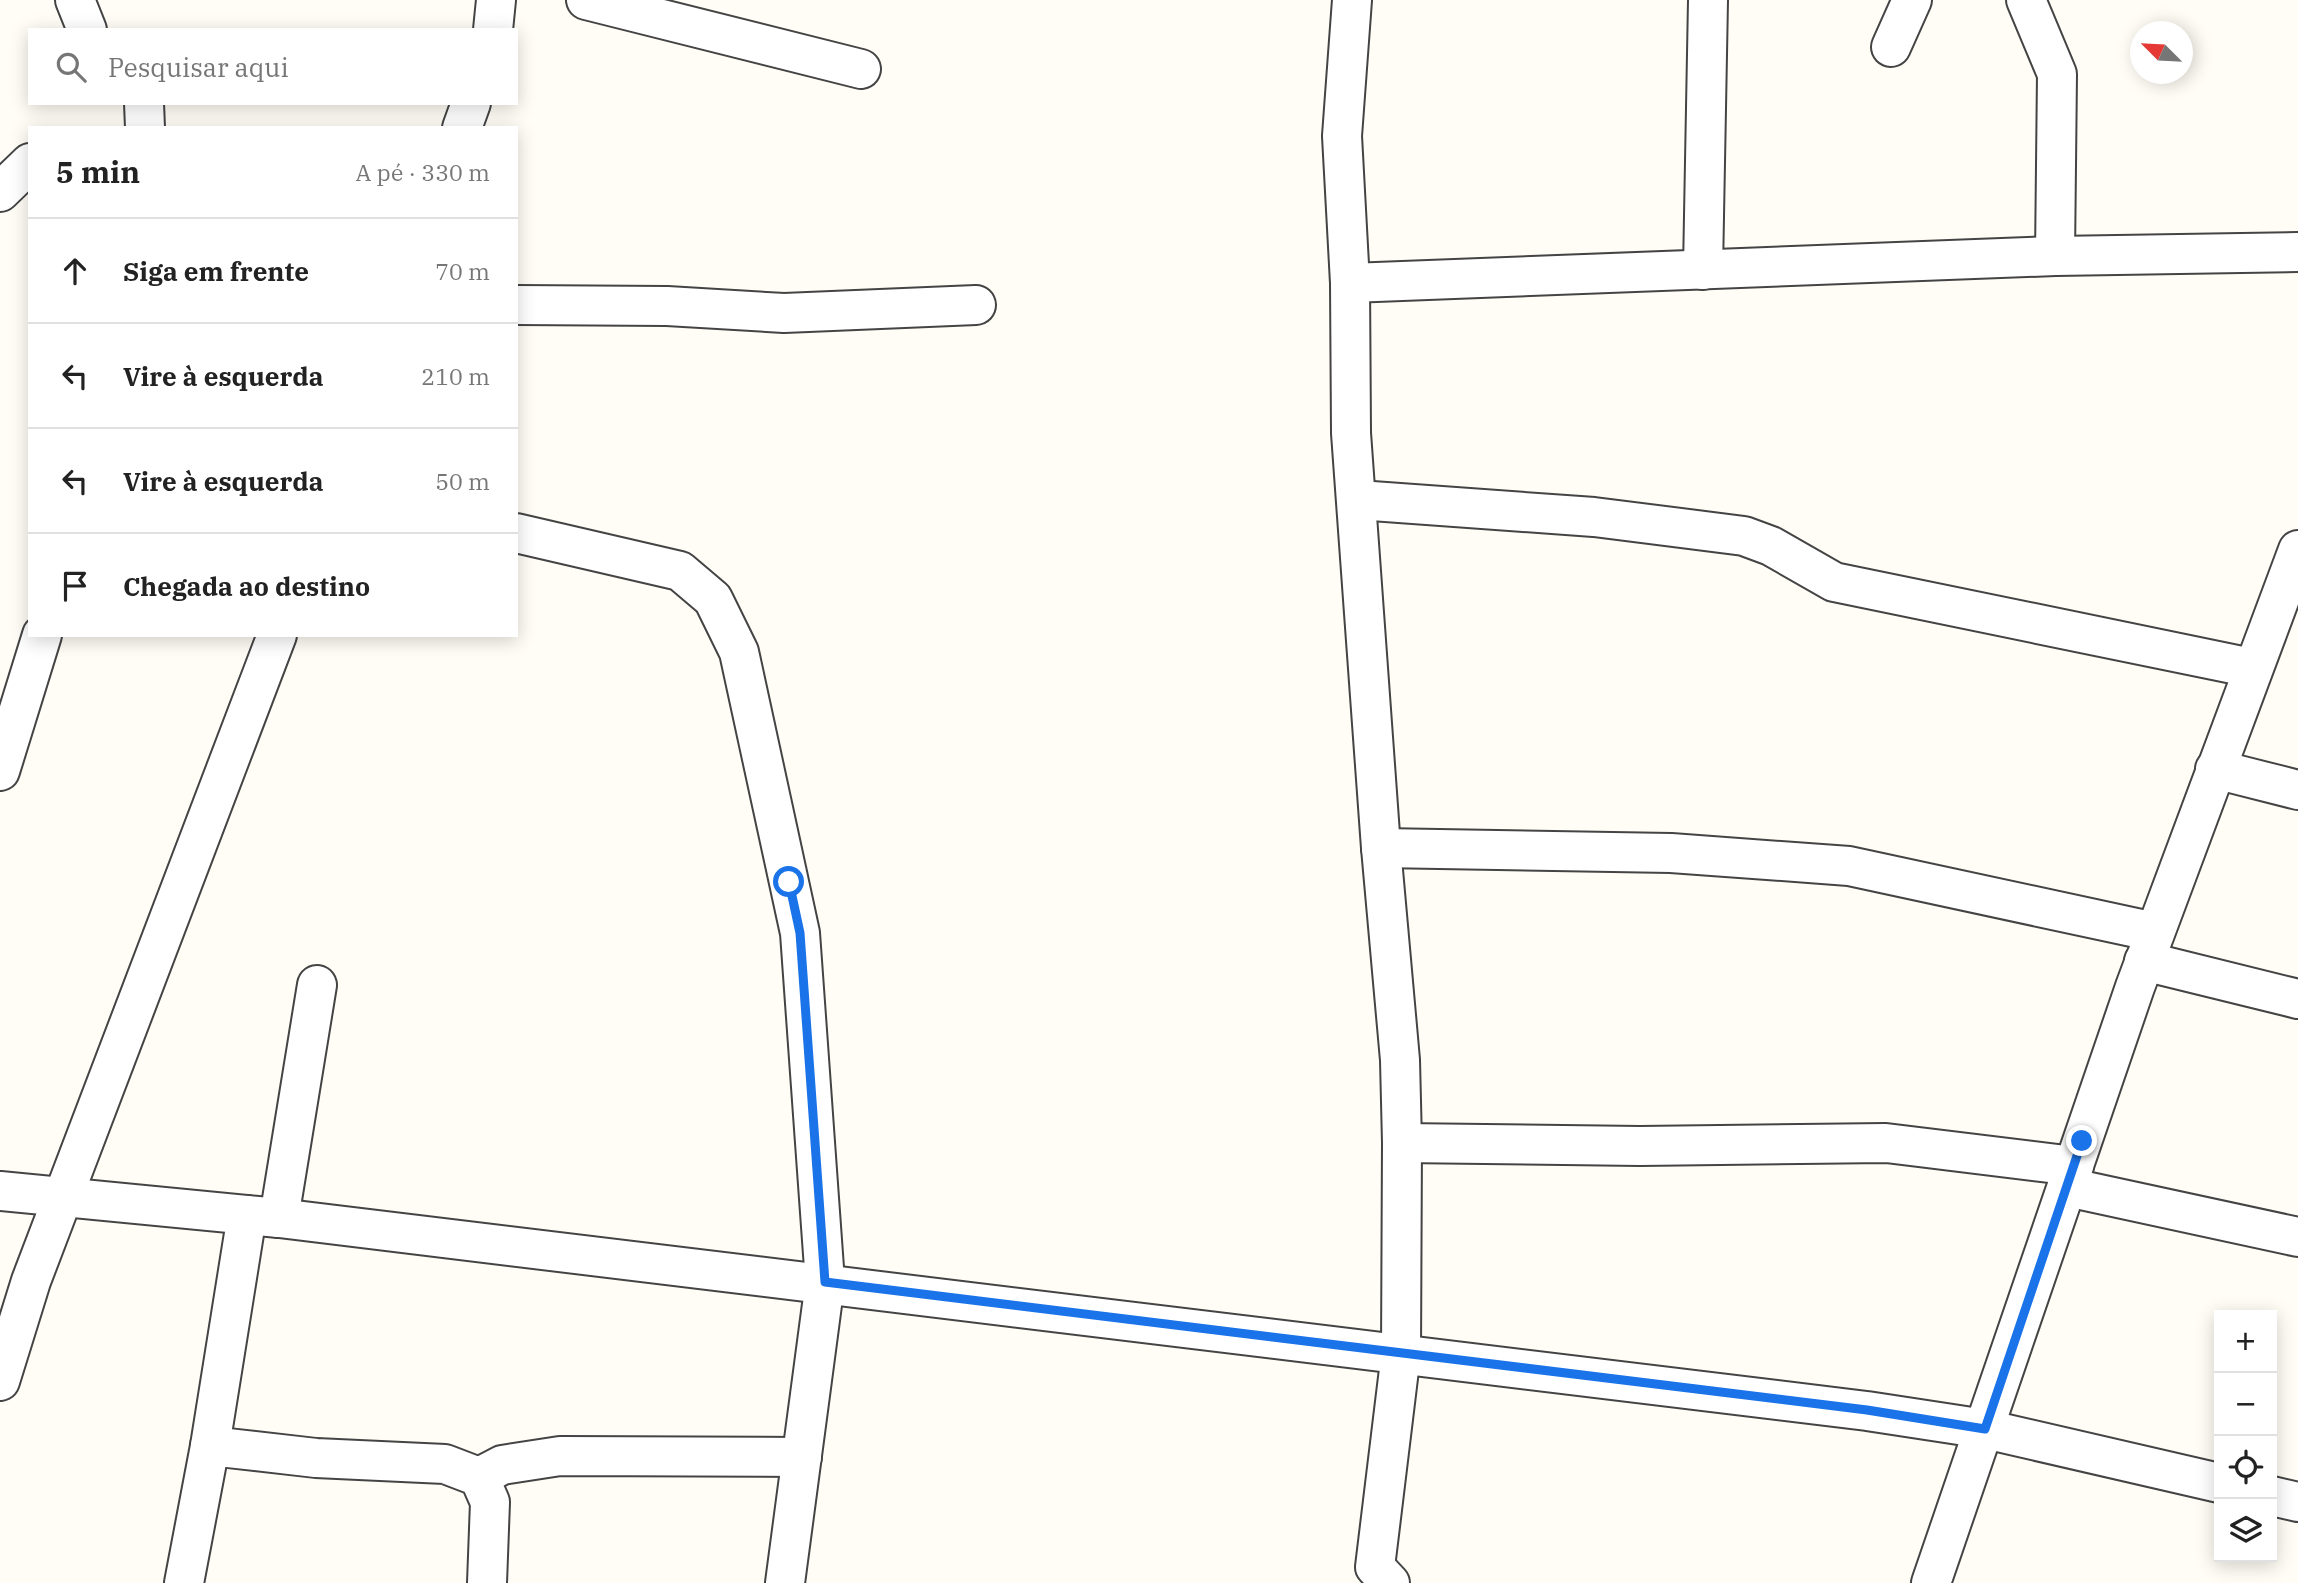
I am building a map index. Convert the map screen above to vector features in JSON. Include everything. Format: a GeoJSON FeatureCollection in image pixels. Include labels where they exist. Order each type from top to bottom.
{"type":"FeatureCollection","features":[{"type":"Feature","properties":{"kind":"street"},"geometry":{"type":"LineString","coordinates":[[75,0],[86,28]]}},
{"type":"Feature","properties":{"kind":"street"},"geometry":{"type":"LineString","coordinates":[[493,28],[496,0]]}},
{"type":"Feature","properties":{"kind":"street"},"geometry":{"type":"LineString","coordinates":[[586,0],[862,69]]}},
{"type":"Feature","properties":{"kind":"street"},"geometry":{"type":"LineString","coordinates":[[1352,0],[1342,136],[1350,283],[1351,433],[1358,500],[1381,849],[1400,1060],[1402,1143],[1401,1353],[1376,1567],[1390,1583]]}},
{"type":"Feature","properties":{"kind":"street"},"geometry":{"type":"LineString","coordinates":[[1703,270],[1708,0]]}},
{"type":"Feature","properties":{"kind":"street"},"geometry":{"type":"LineString","coordinates":[[1891,47],[1912,0]]}},
{"type":"Feature","properties":{"kind":"street"},"geometry":{"type":"LineString","coordinates":[[2026,0],[2057,74],[2055,256]]}},
{"type":"Feature","properties":{"kind":"street"},"geometry":{"type":"LineString","coordinates":[[463,126],[470,105]]}},
{"type":"Feature","properties":{"kind":"street"},"geometry":{"type":"LineString","coordinates":[[0,191],[28,165]]}},
{"type":"Feature","properties":{"kind":"street"},"geometry":{"type":"LineString","coordinates":[[1350,283],[2055,256],[2298,252]]}},
{"type":"Feature","properties":{"kind":"street"},"geometry":{"type":"LineString","coordinates":[[518,304],[667,306],[785,313],[976,305]]}},
{"type":"Feature","properties":{"kind":"street"},"geometry":{"type":"LineString","coordinates":[[1358,500],[1594,517],[1744,536],[1771,545],[1834,582],[2252,668]]}},
{"type":"Feature","properties":{"kind":"street"},"geometry":{"type":"LineString","coordinates":[[518,533],[680,571],[713,599],[739,652],[800,933],[825,1282],[785,1583]]}},
{"type":"Feature","properties":{"kind":"street"},"geometry":{"type":"LineString","coordinates":[[1931,1583],[2150,947],[2252,668],[2289,595],[2298,550]]}},
{"type":"Feature","properties":{"kind":"street"},"geometry":{"type":"LineString","coordinates":[[0,771],[41,637]]}},
{"type":"Feature","properties":{"kind":"street"},"geometry":{"type":"LineString","coordinates":[[0,1381],[31,1281],[276,637]]}},
{"type":"Feature","properties":{"kind":"street"},"geometry":{"type":"LineString","coordinates":[[2215,769],[2298,790]]}},
{"type":"Feature","properties":{"kind":"street"},"geometry":{"type":"LineString","coordinates":[[1381,849],[1671,853],[1849,866],[2150,947],[2298,999]]}},
{"type":"Feature","properties":{"kind":"street"},"geometry":{"type":"LineString","coordinates":[[184,1583],[210,1446],[317,985]]}},
{"type":"Feature","properties":{"kind":"street"},"geometry":{"type":"LineString","coordinates":[[1402,1143],[1640,1146],[1886,1143],[2070,1177],[2298,1237]]}},
{"type":"Feature","properties":{"kind":"street"},"geometry":{"type":"LineString","coordinates":[[0,1191],[263,1217],[825,1282],[1867,1410],[1985,1429],[2214,1482]]}},
{"type":"Feature","properties":{"kind":"street"},"geometry":{"type":"LineString","coordinates":[[210,1446],[316,1458],[445,1464],[479,1477],[490,1502],[487,1583]]}},
{"type":"Feature","properties":{"kind":"street"},"geometry":{"type":"LineString","coordinates":[[479,1477],[502,1465],[560,1456],[802,1457]]}},
{"type":"Feature","properties":{"kind":"street"},"geometry":{"type":"LineString","coordinates":[[2277,1497],[2298,1502]]}},
{"type":"Feature","properties":{"kind":"route"},"geometry":{"type":"LineString","coordinates":[[789,882],[800,933],[825,1282],[1867,1410],[1985,1429],[2082,1141]]}}]}
